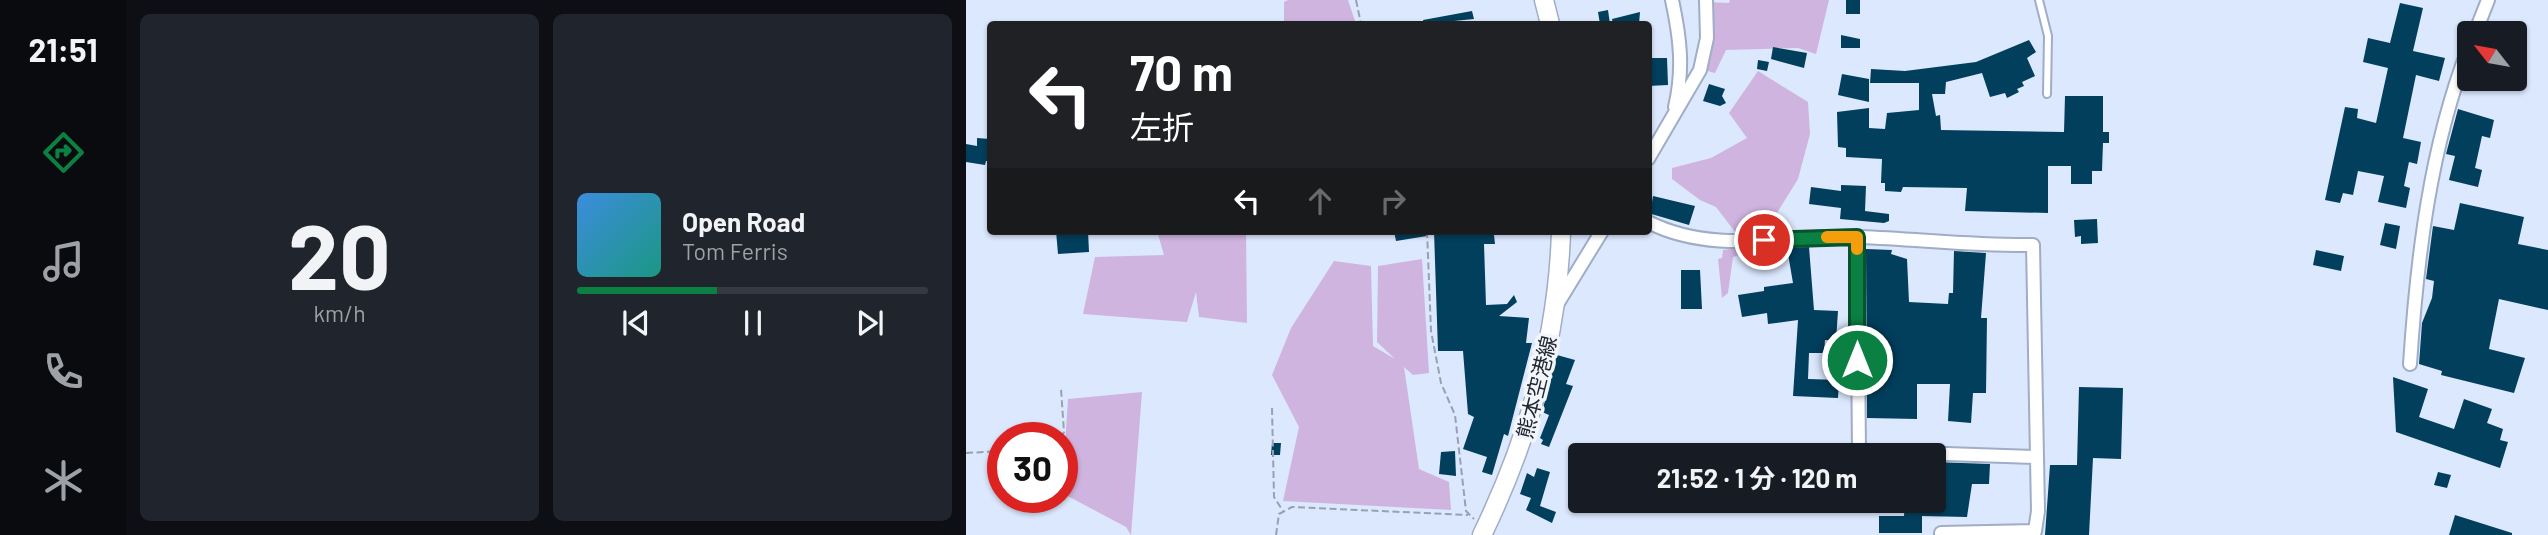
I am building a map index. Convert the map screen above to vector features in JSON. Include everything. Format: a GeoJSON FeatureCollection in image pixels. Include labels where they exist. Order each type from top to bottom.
{"type":"FeatureCollection","features":[{"type":"Feature","properties":{"kind":"main road"},"geometry":{"type":"LineString","coordinates":[[1545,0],[1549,21]]}},
{"type":"Feature","properties":{"kind":"main road","name":"熊本空港線"},"geometry":{"type":"LineString","coordinates":[[1483,532],[1522,446],[1556,306],[1561,235]]}},
{"type":"Feature","properties":{"kind":"street"},"geometry":{"type":"LineString","coordinates":[[1671,121],[1681,78],[1680,40],[1672,0]]}},
{"type":"Feature","properties":{"kind":"street"},"geometry":{"type":"LineString","coordinates":[[1652,152],[1700,70],[1707,38],[1706,0]]}},
{"type":"Feature","properties":{"kind":"street"},"geometry":{"type":"LineString","coordinates":[[2480,21],[2488,0]]}},
{"type":"Feature","properties":{"kind":"street"},"geometry":{"type":"LineString","coordinates":[[2410,364],[2420,249],[2449,104],[2457,81]]}},
{"type":"Feature","properties":{"kind":"street"},"geometry":{"type":"LineString","coordinates":[[1652,224],[1673,234],[1718,242],[1857,237],[2033,245],[2038,511],[2035,531],[1941,533]]}},
{"type":"Feature","properties":{"kind":"street"},"geometry":{"type":"LineString","coordinates":[[1556,306],[1600,235]]}},
{"type":"Feature","properties":{"kind":"street"},"geometry":{"type":"LineString","coordinates":[[1857,237],[1859,451],[2036,457]]}},
{"type":"Feature","properties":{"kind":"lane"},"geometry":{"type":"LineString","coordinates":[[2039,0],[2048,36],[2047,94]]}},
{"type":"Feature","properties":{"kind":"path"},"geometry":{"type":"LineString","coordinates":[[1356,0],[1360,21]]}},
{"type":"Feature","properties":{"kind":"path"},"geometry":{"type":"LineString","coordinates":[[1427,235],[1432,331],[1441,383],[1455,415],[1466,511],[1483,532]]}},
{"type":"Feature","properties":{"kind":"path"},"geometry":{"type":"LineString","coordinates":[[1061,389],[1063,422]]}},
{"type":"Feature","properties":{"kind":"path"},"geometry":{"type":"LineString","coordinates":[[1272,408],[1274,497],[1283,512]]}},
{"type":"Feature","properties":{"kind":"path"},"geometry":{"type":"LineString","coordinates":[[966,453],[987,452]]}},
{"type":"Feature","properties":{"kind":"path"},"geometry":{"type":"LineString","coordinates":[[1276,535],[1279,514],[1292,507],[1470,515]]}},
{"type":"Feature","properties":{"kind":"shaded area"},"geometry":{"type":"Polygon","coordinates":[[[1348,0],[1355,21],[1284,21],[1284,2],[1348,0]]]}},
{"type":"Feature","properties":{"kind":"shaded area"},"geometry":{"type":"Polygon","coordinates":[[[1730,0],[1829,0],[1816,54],[1798,48],[1726,50],[1715,73],[1704,70],[1706,2],[1729,3],[1730,0]]]}},
{"type":"Feature","properties":{"kind":"shaded area"},"geometry":{"type":"Polygon","coordinates":[[[1758,71],[1808,102],[1810,134],[1798,179],[1762,237],[1742,241],[1716,207],[1700,200],[1672,179],[1672,168],[1711,158],[1747,138],[1729,113],[1758,71]]]}},
{"type":"Feature","properties":{"kind":"shaded area"},"geometry":{"type":"Polygon","coordinates":[[[1158,235],[1246,235],[1247,323],[1199,317],[1196,292],[1187,322],[1083,314],[1095,257],[1164,255],[1158,235]]]}},
{"type":"Feature","properties":{"kind":"shaded area"},"geometry":{"type":"Polygon","coordinates":[[[1745,247],[1747,252],[1733,257],[1728,293],[1722,298],[1718,259],[1722,258],[1723,250],[1745,247]]]}},
{"type":"Feature","properties":{"kind":"shaded area"},"geometry":{"type":"Polygon","coordinates":[[[1422,259],[1429,373],[1413,375],[1404,367],[1419,469],[1449,482],[1451,510],[1283,501],[1299,427],[1272,375],[1291,328],[1334,261],[1371,266],[1373,346],[1395,359],[1377,342],[1378,266],[1422,259]]]}},
{"type":"Feature","properties":{"kind":"shaded area"},"geometry":{"type":"Polygon","coordinates":[[[1142,392],[1131,535],[1126,527],[1078,502],[1078,422],[1067,422],[1068,399],[1142,392]]]}},
{"type":"Feature","properties":{"kind":"building"},"geometry":{"type":"Polygon","coordinates":[[[1846,0],[1860,0],[1860,14],[1846,14],[1846,0]]]}},
{"type":"Feature","properties":{"kind":"building"},"geometry":{"type":"Polygon","coordinates":[[[2400,3],[2423,8],[2413,51],[2445,58],[2439,81],[2416,75],[2403,138],[2421,142],[2417,164],[2409,162],[2404,186],[2410,188],[2406,208],[2378,202],[2384,176],[2358,171],[2353,195],[2343,193],[2340,203],[2325,200],[2345,107],[2358,109],[2357,118],[2376,123],[2388,68],[2363,62],[2368,38],[2390,43],[2400,3]]]}},
{"type":"Feature","properties":{"kind":"building"},"geometry":{"type":"Polygon","coordinates":[[[1608,10],[1610,21],[1600,21],[1598,12],[1608,10]]]}},
{"type":"Feature","properties":{"kind":"building"},"geometry":{"type":"Polygon","coordinates":[[[1472,11],[1474,19],[1454,21],[1423,20],[1472,11]]]}},
{"type":"Feature","properties":{"kind":"building"},"geometry":{"type":"Polygon","coordinates":[[[1640,12],[1639,21],[1612,19],[1640,12]]]}},
{"type":"Feature","properties":{"kind":"building"},"geometry":{"type":"Polygon","coordinates":[[[1841,35],[1860,39],[1860,48],[1841,48],[1841,35]]]}},
{"type":"Feature","properties":{"kind":"building"},"geometry":{"type":"Polygon","coordinates":[[[2029,40],[2036,52],[2027,58],[2035,76],[2022,82],[2024,86],[2017,89],[2019,92],[2007,98],[2005,93],[1990,97],[1982,73],[1946,82],[1945,94],[1932,94],[1936,116],[1940,115],[1941,130],[2064,132],[2065,96],[2103,96],[2103,132],[2109,132],[2109,143],[2103,143],[2102,171],[2092,171],[2092,184],[2071,184],[2071,166],[2048,166],[2048,213],[1965,211],[1967,188],[1903,187],[1901,192],[1885,191],[1885,183],[1881,183],[1882,159],[1846,157],[1846,148],[1838,147],[1837,112],[1869,108],[1869,128],[1885,129],[1887,113],[1919,110],[1919,83],[1870,83],[1871,69],[1905,71],[1976,62],[2029,40]]]}},
{"type":"Feature","properties":{"kind":"building"},"geometry":{"type":"Polygon","coordinates":[[[1773,47],[1807,53],[1804,68],[1771,59],[1773,47]]]}},
{"type":"Feature","properties":{"kind":"building"},"geometry":{"type":"Polygon","coordinates":[[[1652,58],[1667,58],[1668,85],[1652,86],[1652,58]]]}},
{"type":"Feature","properties":{"kind":"building"},"geometry":{"type":"Polygon","coordinates":[[[1758,60],[1769,62],[1767,71],[1757,69],[1758,60]]]}},
{"type":"Feature","properties":{"kind":"building"},"geometry":{"type":"Polygon","coordinates":[[[1842,74],[1869,79],[1869,102],[1838,95],[1842,74]]]}},
{"type":"Feature","properties":{"kind":"building"},"geometry":{"type":"Polygon","coordinates":[[[1709,84],[1725,89],[1722,96],[1726,103],[1720,106],[1703,101],[1709,84]]]}},
{"type":"Feature","properties":{"kind":"building"},"geometry":{"type":"Polygon","coordinates":[[[2458,109],[2494,120],[2490,138],[2482,136],[2475,168],[2482,170],[2478,187],[2449,180],[2455,156],[2446,154],[2458,109]]]}},
{"type":"Feature","properties":{"kind":"building"},"geometry":{"type":"Polygon","coordinates":[[[977,138],[987,139],[985,165],[966,162],[966,144],[977,146],[977,138]]]}},
{"type":"Feature","properties":{"kind":"building"},"geometry":{"type":"Polygon","coordinates":[[[1841,185],[1866,186],[1865,211],[1889,214],[1889,221],[1884,223],[1840,219],[1841,208],[1809,204],[1811,187],[1841,191],[1841,185]]]}},
{"type":"Feature","properties":{"kind":"building"},"geometry":{"type":"Polygon","coordinates":[[[1653,196],[1695,206],[1689,225],[1652,214],[1653,196]]]}},
{"type":"Feature","properties":{"kind":"building"},"geometry":{"type":"Polygon","coordinates":[[[2460,203],[2524,217],[2518,244],[2548,250],[2548,310],[2499,299],[2489,349],[2525,358],[2514,393],[2441,375],[2442,371],[2419,364],[2422,323],[2432,298],[2434,281],[2426,279],[2433,226],[2454,230],[2460,203]]]}},
{"type":"Feature","properties":{"kind":"building"},"geometry":{"type":"Polygon","coordinates":[[[2097,219],[2098,243],[2081,244],[2081,236],[2075,237],[2074,220],[2097,219]]]}},
{"type":"Feature","properties":{"kind":"building"},"geometry":{"type":"Polygon","coordinates":[[[2385,223],[2400,226],[2396,249],[2380,245],[2385,223]]]}},
{"type":"Feature","properties":{"kind":"building"},"geometry":{"type":"Polygon","coordinates":[[[1056,235],[1088,235],[1089,252],[1058,254],[1056,235]]]}},
{"type":"Feature","properties":{"kind":"building"},"geometry":{"type":"Polygon","coordinates":[[[1395,235],[1427,236],[1396,241],[1395,235]]]}},
{"type":"Feature","properties":{"kind":"building"},"geometry":{"type":"Polygon","coordinates":[[[1434,235],[1494,235],[1495,244],[1484,244],[1486,305],[1507,304],[1514,295],[1517,302],[1499,316],[1529,318],[1526,343],[1532,343],[1508,436],[1504,434],[1492,475],[1482,472],[1487,457],[1463,449],[1474,417],[1468,414],[1463,351],[1438,351],[1434,235]]]}},
{"type":"Feature","properties":{"kind":"building"},"geometry":{"type":"Polygon","coordinates":[[[1809,247],[1814,310],[1838,311],[1836,341],[1825,340],[1824,353],[1809,353],[1808,379],[1839,380],[1838,398],[1793,396],[1798,320],[1768,324],[1767,313],[1742,317],[1738,295],[1764,291],[1764,287],[1793,283],[1787,248],[1809,247]]]}},
{"type":"Feature","properties":{"kind":"building"},"geometry":{"type":"Polygon","coordinates":[[[1866,249],[1892,250],[1891,254],[1907,259],[1909,302],[1948,304],[1949,293],[1953,293],[1954,251],[1986,253],[1981,318],[1987,318],[1986,393],[1973,393],[1971,423],[1948,421],[1950,384],[1917,384],[1917,419],[1867,418],[1866,249]]]}},
{"type":"Feature","properties":{"kind":"building"},"geometry":{"type":"Polygon","coordinates":[[[2316,250],[2344,256],[2341,271],[2313,265],[2316,250]]]}},
{"type":"Feature","properties":{"kind":"building"},"geometry":{"type":"Polygon","coordinates":[[[1681,270],[1700,270],[1702,309],[1681,309],[1681,270]]]}},
{"type":"Feature","properties":{"kind":"building"},"geometry":{"type":"Polygon","coordinates":[[[1557,355],[1575,360],[1566,384],[1573,386],[1549,447],[1541,444],[1543,440],[1540,438],[1549,415],[1542,412],[1557,355]]]}},
{"type":"Feature","properties":{"kind":"building"},"geometry":{"type":"Polygon","coordinates":[[[2393,377],[2428,389],[2419,417],[2454,429],[2464,399],[2492,409],[2487,423],[2503,429],[2500,440],[2508,442],[2500,468],[2396,432],[2393,377]]]}},
{"type":"Feature","properties":{"kind":"building"},"geometry":{"type":"Polygon","coordinates":[[[2079,387],[2123,388],[2121,459],[2093,458],[2089,535],[2045,535],[2050,465],[2077,465],[2079,387]]]}},
{"type":"Feature","properties":{"kind":"building"},"geometry":{"type":"Polygon","coordinates":[[[1272,443],[1281,443],[1280,455],[1271,455],[1272,443]]]}},
{"type":"Feature","properties":{"kind":"building"},"geometry":{"type":"Polygon","coordinates":[[[1455,451],[1456,476],[1439,474],[1441,452],[1455,451]]]}},
{"type":"Feature","properties":{"kind":"building"},"geometry":{"type":"Polygon","coordinates":[[[1946,462],[1990,464],[1989,484],[1972,484],[1967,517],[1922,516],[1922,533],[1879,533],[1879,516],[1904,516],[1904,513],[1946,513],[1946,462]]]}},
{"type":"Feature","properties":{"kind":"building"},"geometry":{"type":"Polygon","coordinates":[[[1537,468],[1550,472],[1540,506],[1556,512],[1552,523],[1526,510],[1531,498],[1520,494],[1527,473],[1534,477],[1537,468]]]}},
{"type":"Feature","properties":{"kind":"building"},"geometry":{"type":"Polygon","coordinates":[[[2438,472],[2451,475],[2447,488],[2434,485],[2438,472]]]}},
{"type":"Feature","properties":{"kind":"building"},"geometry":{"type":"Polygon","coordinates":[[[2455,515],[2512,533],[2512,535],[2449,535],[2455,515]]]}},
{"type":"Feature","properties":{"kind":"slow traffic"},"geometry":{"type":"LineString","coordinates":[[1827,237],[1857,237],[1857,249]]}},
{"type":"Feature","properties":{"kind":"route"},"geometry":{"type":"LineString","coordinates":[[1764,240],[1857,237],[1857,360]]}}]}
